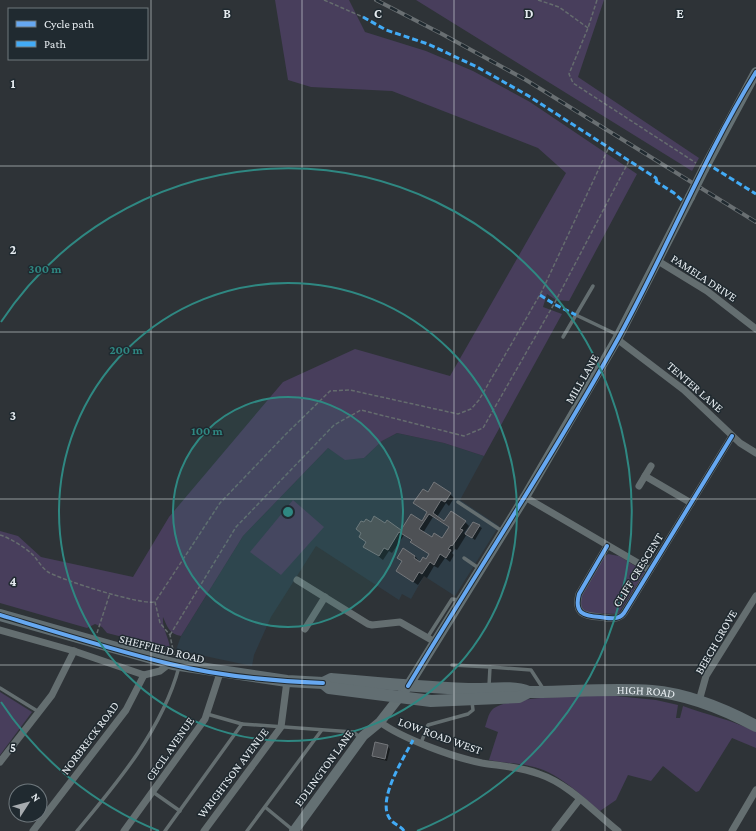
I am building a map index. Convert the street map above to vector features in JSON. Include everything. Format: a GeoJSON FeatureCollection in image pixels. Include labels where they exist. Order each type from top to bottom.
{"type":"FeatureCollection","features":[{"type":"Feature","properties":{"kind":"main road","name":"SHEFFIELD ROAD"},"geometry":{"type":"LineString","coordinates":[[0,616],[174,664],[220,673],[287,681],[323,683],[331,679],[408,686]]}},
{"type":"Feature","properties":{"kind":"main road","name":"SHEFFIELD ROAD"},"geometry":{"type":"LineString","coordinates":[[323,683],[330,688],[400,698]]}},
{"type":"Feature","properties":{"kind":"main road","name":"HIGH ROAD"},"geometry":{"type":"LineString","coordinates":[[408,686],[488,689],[520,688],[529,692],[652,691],[699,701],[734,714],[756,726]]}},
{"type":"Feature","properties":{"kind":"main road","name":"HIGH ROAD"},"geometry":{"type":"LineString","coordinates":[[400,698],[431,701],[519,697],[529,692]]}},
{"type":"Feature","properties":{"kind":"street","name":"MILL LANE"},"geometry":{"type":"LineString","coordinates":[[408,686],[431,640],[461,600],[525,497],[618,337],[658,262],[704,168],[756,72]]}},
{"type":"Feature","properties":{"kind":"street","name":"PAMELA DRIVE"},"geometry":{"type":"LineString","coordinates":[[658,262],[707,291],[756,329]]}},
{"type":"Feature","properties":{"kind":"street","name":"TENTER LANE"},"geometry":{"type":"LineString","coordinates":[[618,337],[684,390],[732,436],[756,454]]}},
{"type":"Feature","properties":{"kind":"street","name":"CLIFF CRESCENT"},"geometry":{"type":"LineString","coordinates":[[607,546],[579,594],[576,602],[578,609],[583,614],[588,616],[615,618],[622,616],[732,436]]}},
{"type":"Feature","properties":{"kind":"street"},"geometry":{"type":"LineString","coordinates":[[639,486],[651,466]]}},
{"type":"Feature","properties":{"kind":"street"},"geometry":{"type":"LineString","coordinates":[[645,476],[691,503]]}},
{"type":"Feature","properties":{"kind":"street","name":"CLIFF CRESCENT"},"geometry":{"type":"LineString","coordinates":[[525,497],[650,570]]}},
{"type":"Feature","properties":{"kind":"street"},"geometry":{"type":"LineString","coordinates":[[297,580],[372,626],[400,622],[431,640]]}},
{"type":"Feature","properties":{"kind":"street","name":"BEECH GROVE"},"geometry":{"type":"LineString","coordinates":[[699,701],[706,676],[756,596]]}},
{"type":"Feature","properties":{"kind":"street"},"geometry":{"type":"LineString","coordinates":[[305,629],[325,597]]}},
{"type":"Feature","properties":{"kind":"street"},"geometry":{"type":"LineString","coordinates":[[0,630],[74,651],[144,675]]}},
{"type":"Feature","properties":{"kind":"street"},"geometry":{"type":"LineString","coordinates":[[0,762],[52,695],[74,651]]}},
{"type":"Feature","properties":{"kind":"street","name":"SHEFFIELD ROAD"},"geometry":{"type":"LineString","coordinates":[[144,675],[160,671],[174,664]]}},
{"type":"Feature","properties":{"kind":"street","name":"CECIL AVENUE"},"geometry":{"type":"LineString","coordinates":[[124,831],[198,730],[207,714],[220,673]]}},
{"type":"Feature","properties":{"kind":"street","name":"NORBRECK ROAD"},"geometry":{"type":"LineString","coordinates":[[33,831],[126,710],[144,675]]}},
{"type":"Feature","properties":{"kind":"street","name":"WRIGHTSON AVENUE"},"geometry":{"type":"LineString","coordinates":[[204,831],[281,727],[287,681]]}},
{"type":"Feature","properties":{"kind":"street","name":"EDLINGTON LANE"},"geometry":{"type":"LineString","coordinates":[[294,831],[361,738],[380,722],[408,686]]}},
{"type":"Feature","properties":{"kind":"street","name":"LOW ROAD WEST"},"geometry":{"type":"LineString","coordinates":[[380,722],[389,729],[421,742],[480,762],[519,768],[540,774],[567,788],[579,800],[618,831]]}},
{"type":"Feature","properties":{"kind":"street"},"geometry":{"type":"LineString","coordinates":[[732,831],[756,790]]}},
{"type":"Feature","properties":{"kind":"street"},"geometry":{"type":"LineString","coordinates":[[555,831],[579,800]]}},
{"type":"Feature","properties":{"kind":"lane"},"geometry":{"type":"LineString","coordinates":[[563,337],[593,286]]}},
{"type":"Feature","properties":{"kind":"lane"},"geometry":{"type":"LineString","coordinates":[[576,315],[618,337]]}},
{"type":"Feature","properties":{"kind":"lane"},"geometry":{"type":"LineString","coordinates":[[458,502],[503,531]]}},
{"type":"Feature","properties":{"kind":"lane"},"geometry":{"type":"LineString","coordinates":[[464,558],[480,569]]}},
{"type":"Feature","properties":{"kind":"lane"},"geometry":{"type":"LineString","coordinates":[[77,831],[107,795],[154,729],[175,681],[174,664]]}},
{"type":"Feature","properties":{"kind":"lane"},"geometry":{"type":"LineString","coordinates":[[452,665],[531,670],[545,692]]}},
{"type":"Feature","properties":{"kind":"lane"},"geometry":{"type":"LineString","coordinates":[[488,689],[490,667]]}},
{"type":"Feature","properties":{"kind":"lane"},"geometry":{"type":"LineString","coordinates":[[0,688],[39,712]]}},
{"type":"Feature","properties":{"kind":"lane"},"geometry":{"type":"LineString","coordinates":[[421,742],[428,725],[472,712],[471,699]]}},
{"type":"Feature","properties":{"kind":"lane"},"geometry":{"type":"LineString","coordinates":[[207,714],[242,724],[322,731],[353,732],[361,738]]}},
{"type":"Feature","properties":{"kind":"lane"},"geometry":{"type":"LineString","coordinates":[[165,831],[242,724]]}},
{"type":"Feature","properties":{"kind":"lane"},"geometry":{"type":"LineString","coordinates":[[247,831],[322,731]]}},
{"type":"Feature","properties":{"kind":"lane"},"geometry":{"type":"LineString","coordinates":[[153,792],[180,811]]}},
{"type":"Feature","properties":{"kind":"lane"},"geometry":{"type":"LineString","coordinates":[[265,807],[294,831]]}},
{"type":"Feature","properties":{"kind":"path"},"geometry":{"type":"LineString","coordinates":[[324,0],[363,17]]}},
{"type":"Feature","properties":{"kind":"path"},"geometry":{"type":"LineString","coordinates":[[538,0],[559,7],[588,28]]}},
{"type":"Feature","properties":{"kind":"path"},"geometry":{"type":"LineString","coordinates":[[596,0],[588,28],[569,74],[573,83],[704,168]]}},
{"type":"Feature","properties":{"kind":"path"},"geometry":{"type":"LineString","coordinates":[[174,664],[174,654],[170,635],[160,623],[155,602],[220,503],[286,434],[330,391],[350,390],[458,414],[472,409],[479,400],[542,291],[608,147]]}},
{"type":"Feature","properties":{"kind":"path"},"geometry":{"type":"LineString","coordinates":[[170,635],[236,527],[334,425],[361,410],[464,436],[483,428],[554,304],[629,161]]}},
{"type":"Feature","properties":{"kind":"path"},"geometry":{"type":"LineString","coordinates":[[0,536],[6,537],[31,553],[48,572],[110,593],[148,603],[155,602]]}},
{"type":"Feature","properties":{"kind":"path"},"geometry":{"type":"LineString","coordinates":[[94,642],[110,593]]}},
{"type":"Feature","properties":{"kind":"shaded area"},"geometry":{"type":"Polygon","coordinates":[[[275,0],[349,0],[365,32],[426,51],[473,71],[530,102],[637,174],[569,301],[556,300],[547,294],[543,307],[562,314],[484,456],[444,443],[397,433],[382,441],[364,458],[345,460],[328,448],[243,536],[181,636],[171,631],[163,617],[170,649],[107,633],[102,627],[95,624],[87,628],[0,603],[0,531],[18,536],[41,557],[133,577],[169,517],[283,382],[355,349],[450,376],[566,173],[538,148],[392,91],[311,87],[288,80],[275,0]]]}},
{"type":"Feature","properties":{"kind":"shaded area"},"geometry":{"type":"Polygon","coordinates":[[[416,0],[604,0],[578,77],[699,158],[692,171],[416,0]]]}},
{"type":"Feature","properties":{"kind":"shaded area"},"geometry":{"type":"Polygon","coordinates":[[[397,433],[444,443],[484,456],[460,500],[499,526],[455,596],[424,576],[411,599],[402,594],[399,600],[316,546],[271,617],[254,655],[252,666],[176,650],[181,636],[243,536],[328,448],[345,459],[364,458],[382,441],[397,433]]]}},
{"type":"Feature","properties":{"kind":"shaded area"},"geometry":{"type":"Polygon","coordinates":[[[293,500],[324,527],[281,575],[250,552],[293,500]]]}},
{"type":"Feature","properties":{"kind":"shaded area"},"geometry":{"type":"Polygon","coordinates":[[[608,554],[619,556],[645,572],[618,614],[589,613],[581,608],[581,596],[604,557],[608,554]]]}},
{"type":"Feature","properties":{"kind":"shaded area"},"geometry":{"type":"Polygon","coordinates":[[[0,692],[32,712],[0,755],[0,692]]]}},
{"type":"Feature","properties":{"kind":"shaded area"},"geometry":{"type":"Polygon","coordinates":[[[616,696],[656,700],[678,705],[676,718],[680,718],[683,706],[738,724],[756,732],[756,748],[732,738],[699,791],[696,792],[663,766],[651,781],[628,775],[616,800],[600,811],[567,784],[549,773],[530,766],[489,760],[498,732],[485,727],[492,710],[500,705],[513,701],[551,697],[616,696]]]}},
{"type":"Feature","properties":{"kind":"building"},"geometry":{"type":"Polygon","coordinates":[[[434,482],[451,493],[445,502],[441,500],[433,513],[444,521],[451,511],[466,521],[460,529],[463,530],[452,546],[451,545],[448,549],[451,550],[446,558],[440,554],[434,565],[430,562],[422,574],[419,572],[413,582],[396,571],[402,561],[397,558],[403,548],[415,556],[414,558],[420,562],[423,557],[426,559],[429,554],[410,542],[412,540],[399,532],[388,550],[384,548],[379,556],[363,547],[366,542],[359,537],[361,533],[356,529],[361,521],[364,522],[366,519],[371,522],[374,516],[385,523],[387,520],[401,530],[411,514],[422,521],[427,512],[413,503],[423,489],[428,492],[434,482]],[[429,514],[419,529],[432,537],[434,533],[442,538],[449,527],[429,514]]]}},
{"type":"Feature","properties":{"kind":"building"},"geometry":{"type":"Polygon","coordinates":[[[473,522],[480,525],[472,538],[465,534],[473,522]]]}},
{"type":"Feature","properties":{"kind":"building"},"geometry":{"type":"Polygon","coordinates":[[[375,742],[388,745],[385,759],[372,756],[375,742]]]}},
{"type":"Feature","properties":{"kind":"railway"},"geometry":{"type":"LineString","coordinates":[[376,0],[526,80],[756,222]]}},
{"type":"Feature","properties":{"kind":"marked path"},"geometry":{"type":"LineString","coordinates":[[363,17],[386,30],[428,44],[477,67],[527,95],[656,178],[657,182]]}},
{"type":"Feature","properties":{"kind":"marked path"},"geometry":{"type":"LineString","coordinates":[[706,163],[756,194]]}},
{"type":"Feature","properties":{"kind":"marked path"},"geometry":{"type":"LineString","coordinates":[[655,181],[674,193],[686,204]]}},
{"type":"Feature","properties":{"kind":"marked path"},"geometry":{"type":"LineString","coordinates":[[540,295],[576,315]]}},
{"type":"Feature","properties":{"kind":"marked path"},"geometry":{"type":"LineString","coordinates":[[404,831],[390,819],[386,801],[393,779],[413,740]]}},
{"type":"Feature","properties":{"kind":"cycle path"},"geometry":{"type":"LineString","coordinates":[[408,686],[542,469],[619,337],[637,304],[719,137],[756,72]]}},
{"type":"Feature","properties":{"kind":"cycle path"},"geometry":{"type":"LineString","coordinates":[[607,546],[579,594],[579,609],[581,612],[589,616],[613,618],[622,616],[732,436]]}},
{"type":"Feature","properties":{"kind":"cycle path"},"geometry":{"type":"LineString","coordinates":[[0,615],[149,659],[207,672],[284,681],[323,683]]}}]}
